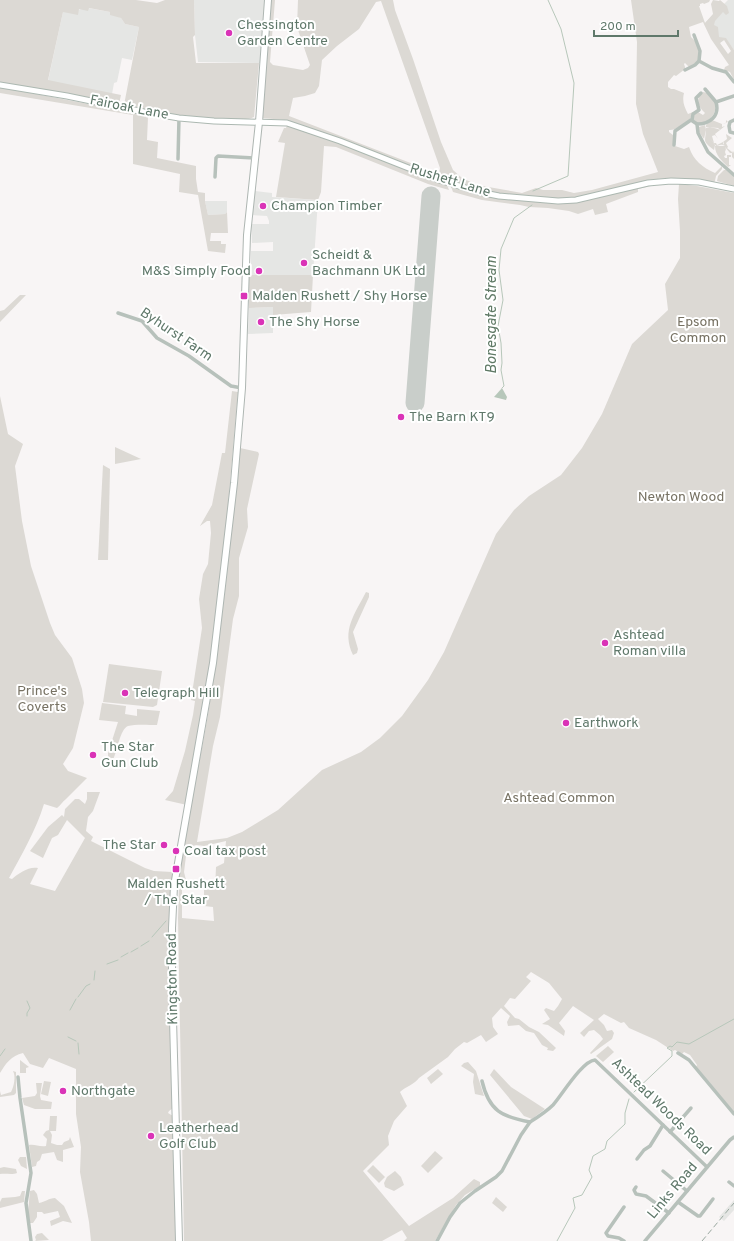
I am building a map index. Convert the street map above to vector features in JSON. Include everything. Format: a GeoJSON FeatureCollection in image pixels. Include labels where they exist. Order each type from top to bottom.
{"type":"FeatureCollection","features":[{"type":"Feature","properties":{"kind":"highway","name":"Kingston Road"},"geometry":{"type":"LineString","coordinates":[[178,1241],[172,982],[174,886],[213,663],[238,445],[242,388],[247,235],[259,122],[268,0]]}},
{"type":"Feature","properties":{"kind":"main road","name":"Fairoak Lane"},"geometry":{"type":"LineString","coordinates":[[0,85],[67,96],[179,118],[214,121],[259,122]]}},
{"type":"Feature","properties":{"kind":"main road","name":"Rushett Lane"},"geometry":{"type":"LineString","coordinates":[[259,122],[287,123],[304,128],[438,180],[479,192],[499,196],[550,201],[576,200],[648,183],[671,181],[699,182],[734,189]]}},
{"type":"Feature","properties":{"kind":"street"},"geometry":{"type":"LineString","coordinates":[[685,64],[686,69],[696,65],[699,61],[700,52],[694,35]]}},
{"type":"Feature","properties":{"kind":"street"},"geometry":{"type":"LineString","coordinates":[[699,61],[712,68],[726,72],[734,82]]}},
{"type":"Feature","properties":{"kind":"street"},"geometry":{"type":"LineString","coordinates":[[697,124],[707,122],[713,118],[716,112],[716,102],[706,89]]}},
{"type":"Feature","properties":{"kind":"street"},"geometry":{"type":"LineString","coordinates":[[701,93],[696,98],[699,110],[703,113]]}},
{"type":"Feature","properties":{"kind":"street"},"geometry":{"type":"LineString","coordinates":[[716,102],[734,96]]}},
{"type":"Feature","properties":{"kind":"street"},"geometry":{"type":"LineString","coordinates":[[692,120],[693,114],[699,110]]}},
{"type":"Feature","properties":{"kind":"street"},"geometry":{"type":"LineString","coordinates":[[178,159],[179,118]]}},
{"type":"Feature","properties":{"kind":"street"},"geometry":{"type":"LineString","coordinates":[[692,120],[697,124],[698,133],[708,152],[734,175]]}},
{"type":"Feature","properties":{"kind":"street"},"geometry":{"type":"LineString","coordinates":[[674,145],[672,131],[692,120]]}},
{"type":"Feature","properties":{"kind":"street"},"geometry":{"type":"LineString","coordinates":[[734,120],[730,122],[729,126],[730,132],[734,133]]}},
{"type":"Feature","properties":{"kind":"street"},"geometry":{"type":"LineString","coordinates":[[215,177],[216,158],[218,156],[254,158]]}},
{"type":"Feature","properties":{"kind":"street","name":"Byhurst Farm"},"geometry":{"type":"LineString","coordinates":[[118,313],[142,321],[157,338],[189,356],[231,386],[242,388]]}},
{"type":"Feature","properties":{"kind":"street"},"geometry":{"type":"LineString","coordinates":[[678,1052],[689,1060],[734,1114]]}},
{"type":"Feature","properties":{"kind":"street","name":"Ashtead Woods Road"},"geometry":{"type":"LineString","coordinates":[[437,1241],[450,1217],[460,1203],[502,1171],[521,1135],[530,1122],[553,1105],[585,1066],[593,1060],[601,1065],[708,1167]]}},
{"type":"Feature","properties":{"kind":"street"},"geometry":{"type":"LineString","coordinates":[[18,1077],[31,1173],[26,1203],[31,1241]]}},
{"type":"Feature","properties":{"kind":"street"},"geometry":{"type":"LineString","coordinates":[[482,1081],[491,1106],[509,1118],[530,1122]]}},
{"type":"Feature","properties":{"kind":"street"},"geometry":{"type":"LineString","coordinates":[[670,1132],[691,1108]]}},
{"type":"Feature","properties":{"kind":"street"},"geometry":{"type":"LineString","coordinates":[[637,1160],[644,1150],[650,1146],[663,1125]]}},
{"type":"Feature","properties":{"kind":"street","name":"Links Road"},"geometry":{"type":"LineString","coordinates":[[645,1241],[734,1137]]}},
{"type":"Feature","properties":{"kind":"street"},"geometry":{"type":"LineString","coordinates":[[663,1172],[687,1191]]}},
{"type":"Feature","properties":{"kind":"street"},"geometry":{"type":"LineString","coordinates":[[729,1182],[734,1186]]}},
{"type":"Feature","properties":{"kind":"street"},"geometry":{"type":"LineString","coordinates":[[636,1187],[634,1190],[636,1194],[646,1196],[669,1213]]}},
{"type":"Feature","properties":{"kind":"street"},"geometry":{"type":"LineString","coordinates":[[678,1202],[700,1216],[713,1199]]}},
{"type":"Feature","properties":{"kind":"street"},"geometry":{"type":"LineString","coordinates":[[624,1206],[606,1233],[608,1236],[619,1238],[624,1241]]}},
{"type":"Feature","properties":{"kind":"shaded area","name":"Chessington Garden Centre"},"geometry":{"type":"Polygon","coordinates":[[[194,0],[265,0],[261,63],[198,62],[195,35],[194,0]]]}},
{"type":"Feature","properties":{"kind":"shaded area"},"geometry":{"type":"Polygon","coordinates":[[[728,0],[734,0],[734,50],[726,39],[716,45],[704,24],[728,0]]]}},
{"type":"Feature","properties":{"kind":"shaded area"},"geometry":{"type":"Polygon","coordinates":[[[88,8],[110,12],[121,18],[125,24],[139,27],[132,60],[122,58],[117,82],[114,83],[112,94],[48,81],[63,12],[88,8]]]}},
{"type":"Feature","properties":{"kind":"shaded area"},"geometry":{"type":"Polygon","coordinates":[[[255,191],[272,193],[272,197],[318,200],[313,275],[251,275],[251,251],[273,251],[273,242],[252,243],[251,224],[269,224],[267,216],[252,215],[255,191]]]}},
{"type":"Feature","properties":{"kind":"shaded area"},"geometry":{"type":"Polygon","coordinates":[[[205,201],[227,201],[227,212],[225,214],[208,215],[205,201]]]}},
{"type":"Feature","properties":{"kind":"shaded area"},"geometry":{"type":"Polygon","coordinates":[[[273,307],[273,333],[248,334],[249,308],[273,307]]]}},
{"type":"Feature","properties":{"kind":"shaded area"},"geometry":{"type":"Polygon","coordinates":[[[502,388],[507,397],[506,400],[494,397],[502,388]]]}},
{"type":"Feature","properties":{"kind":"shaded area"},"geometry":{"type":"Polygon","coordinates":[[[734,1200],[734,1210],[724,1221],[719,1217],[734,1200]]]}},
{"type":"Feature","properties":{"kind":"green space"},"geometry":{"type":"Polygon","coordinates":[[[0,0],[136,0],[157,3],[165,0],[194,0],[195,35],[193,37],[196,63],[259,63],[254,117],[250,119],[205,118],[165,113],[124,105],[139,27],[125,24],[121,18],[110,15],[110,12],[89,8],[88,11],[79,9],[78,15],[63,12],[48,80],[121,95],[119,104],[0,82],[0,0]]]}},
{"type":"Feature","properties":{"kind":"green space"},"geometry":{"type":"Polygon","coordinates":[[[271,0],[275,0],[270,62],[273,65],[303,70],[308,68],[310,65],[297,27],[298,0],[393,0],[395,10],[441,142],[453,170],[462,178],[475,184],[475,187],[477,185],[522,193],[536,188],[543,190],[562,190],[574,193],[592,190],[658,172],[643,134],[636,104],[637,42],[631,0],[710,0],[704,4],[700,4],[699,6],[705,23],[713,14],[711,4],[713,0],[720,0],[727,6],[729,13],[726,15],[723,12],[715,21],[714,25],[718,27],[719,37],[726,38],[734,50],[734,80],[730,72],[724,70],[725,67],[729,65],[711,39],[703,22],[689,27],[691,37],[695,41],[699,51],[697,62],[689,67],[685,63],[685,69],[676,76],[674,75],[668,82],[668,87],[684,93],[684,106],[688,114],[693,112],[688,121],[677,128],[669,130],[669,132],[673,135],[675,146],[684,149],[689,147],[693,156],[702,166],[715,173],[722,166],[722,169],[716,176],[714,182],[682,179],[649,180],[651,186],[638,189],[638,192],[606,204],[608,212],[595,215],[593,209],[578,214],[569,211],[482,200],[453,192],[449,181],[439,177],[439,175],[437,177],[298,124],[284,120],[263,118],[265,64],[271,0]],[[381,1],[376,2],[359,29],[322,60],[319,86],[315,93],[293,98],[289,116],[439,174],[440,168],[381,1]],[[724,40],[720,43],[728,54],[731,51],[724,40]]]}},
{"type":"Feature","properties":{"kind":"green space"},"geometry":{"type":"Polygon","coordinates":[[[0,87],[151,116],[152,117],[148,117],[147,140],[158,142],[157,158],[196,166],[198,192],[205,193],[208,215],[225,214],[227,212],[228,233],[211,233],[210,241],[221,241],[221,244],[226,244],[225,253],[208,251],[198,195],[179,192],[180,174],[133,164],[133,115],[0,93],[0,87]]]}},
{"type":"Feature","properties":{"kind":"green space"},"geometry":{"type":"Polygon","coordinates":[[[703,92],[707,93],[714,101],[716,106],[712,117],[706,122],[698,123],[693,120],[694,115],[698,112],[703,115],[705,113],[698,102],[699,97],[703,92]]]}},
{"type":"Feature","properties":{"kind":"green space"},"geometry":{"type":"Polygon","coordinates":[[[712,120],[722,124],[722,127],[725,126],[720,130],[718,128],[706,127],[706,125],[712,120]]]}},
{"type":"Feature","properties":{"kind":"green space"},"geometry":{"type":"Polygon","coordinates":[[[287,125],[447,185],[449,190],[428,184],[336,147],[324,146],[321,192],[318,200],[276,197],[285,143],[278,142],[284,128],[286,128],[287,125]]]}},
{"type":"Feature","properties":{"kind":"green space"},"geometry":{"type":"Polygon","coordinates":[[[705,125],[706,130],[704,139],[699,132],[699,127],[705,125]]]}},
{"type":"Feature","properties":{"kind":"green space"},"geometry":{"type":"Polygon","coordinates":[[[710,127],[720,130],[715,134],[718,139],[715,135],[712,136],[714,143],[717,145],[723,142],[723,145],[716,146],[710,138],[715,145],[714,150],[705,140],[706,128],[710,127]]]}},
{"type":"Feature","properties":{"kind":"green space"},"geometry":{"type":"Polygon","coordinates":[[[726,134],[732,138],[726,143],[727,148],[732,152],[734,151],[732,153],[730,153],[725,147],[725,158],[727,158],[727,155],[731,155],[731,157],[729,157],[729,165],[731,165],[728,167],[721,160],[715,149],[715,146],[725,146],[723,145],[723,142],[727,139],[726,134]]]}},
{"type":"Feature","properties":{"kind":"green space"},"geometry":{"type":"Polygon","coordinates":[[[734,152],[734,159],[732,157],[732,153],[734,152]]]}},
{"type":"Feature","properties":{"kind":"green space"},"geometry":{"type":"Polygon","coordinates":[[[724,170],[734,176],[734,186],[717,181],[718,176],[724,170]]]}},
{"type":"Feature","properties":{"kind":"green space","name":"Ashtead Common"},"geometry":{"type":"Polygon","coordinates":[[[679,184],[734,193],[734,1112],[696,1067],[697,1065],[690,1055],[684,1052],[682,1054],[675,1050],[673,1051],[656,1040],[629,1028],[624,1022],[621,1023],[604,1014],[598,1019],[607,1031],[612,1030],[614,1033],[612,1039],[591,1054],[590,1053],[603,1039],[594,1030],[589,1031],[584,1037],[580,1033],[594,1020],[573,1006],[559,1023],[565,1031],[564,1036],[548,1025],[542,1024],[550,1019],[544,1010],[546,1008],[554,1011],[562,999],[549,983],[531,972],[526,977],[531,981],[515,999],[510,998],[504,1006],[515,1018],[539,1032],[556,1048],[553,1051],[547,1050],[548,1048],[542,1045],[534,1033],[526,1031],[519,1025],[508,1026],[507,1022],[510,1016],[501,1008],[492,1018],[493,1027],[498,1034],[486,1042],[481,1035],[467,1043],[464,1042],[448,1057],[400,1092],[407,1106],[394,1121],[388,1136],[389,1145],[363,1171],[409,1226],[453,1198],[474,1179],[480,1182],[480,1186],[465,1195],[456,1205],[435,1241],[404,1241],[407,1238],[402,1230],[382,1241],[184,1241],[178,918],[179,887],[182,887],[182,918],[214,921],[213,907],[204,906],[204,889],[215,890],[216,867],[224,863],[226,841],[204,846],[196,845],[187,848],[184,872],[186,880],[201,885],[178,884],[185,836],[216,664],[240,448],[258,452],[259,454],[247,509],[248,527],[239,558],[239,596],[233,619],[220,717],[213,746],[197,842],[227,838],[242,832],[278,810],[322,770],[361,752],[380,738],[402,716],[428,680],[444,652],[496,534],[514,510],[529,496],[561,475],[582,448],[602,414],[632,344],[668,310],[665,284],[680,258],[678,199],[679,184]]]}},
{"type":"Feature","properties":{"kind":"green space"},"geometry":{"type":"Polygon","coordinates":[[[249,275],[313,275],[311,312],[273,315],[273,307],[249,308],[249,275]]]}},
{"type":"Feature","properties":{"kind":"green space"},"geometry":{"type":"Polygon","coordinates":[[[20,295],[26,295],[0,322],[0,311],[4,310],[20,295]]]}},
{"type":"Feature","properties":{"kind":"green space"},"geometry":{"type":"Polygon","coordinates":[[[232,391],[238,392],[221,586],[212,657],[187,805],[165,800],[173,791],[185,751],[193,715],[195,701],[191,700],[202,628],[199,599],[203,574],[208,564],[211,533],[210,521],[207,521],[200,526],[212,505],[222,453],[225,453],[232,391]]]}},
{"type":"Feature","properties":{"kind":"green space","name":"Prince's Coverts"},"geometry":{"type":"Polygon","coordinates":[[[0,396],[8,434],[23,444],[15,466],[22,521],[31,566],[50,623],[55,635],[72,658],[82,689],[84,703],[73,748],[63,764],[68,771],[87,778],[57,808],[44,804],[33,833],[9,878],[12,879],[28,869],[38,868],[30,884],[55,891],[85,838],[67,820],[58,835],[52,838],[43,858],[30,851],[48,827],[62,815],[64,817],[65,809],[75,799],[79,799],[85,804],[87,792],[100,792],[93,811],[88,817],[86,831],[93,837],[91,841],[145,868],[154,871],[172,872],[173,1108],[168,1113],[173,1116],[174,1124],[176,1241],[91,1241],[80,1172],[81,1147],[76,1114],[76,1069],[49,1058],[43,1068],[30,1064],[23,1053],[9,1060],[0,1073],[0,396]]]}},
{"type":"Feature","properties":{"kind":"green space"},"geometry":{"type":"Polygon","coordinates":[[[115,447],[141,459],[115,464],[115,447]]]}},
{"type":"Feature","properties":{"kind":"green space"},"geometry":{"type":"Polygon","coordinates":[[[103,465],[110,469],[108,560],[98,560],[103,465]]]}},
{"type":"Feature","properties":{"kind":"green space"},"geometry":{"type":"Polygon","coordinates":[[[366,592],[369,593],[369,597],[353,632],[358,649],[357,653],[353,655],[348,638],[349,630],[354,615],[366,592]]]}},
{"type":"Feature","properties":{"kind":"green space"},"geometry":{"type":"Polygon","coordinates":[[[109,664],[162,671],[157,705],[153,707],[103,702],[109,664]]]}},
{"type":"Feature","properties":{"kind":"green space"},"geometry":{"type":"Polygon","coordinates":[[[102,703],[126,706],[125,714],[137,716],[137,709],[160,711],[157,725],[138,725],[128,726],[125,728],[113,760],[108,759],[108,753],[118,722],[99,720],[102,703]]]}},
{"type":"Feature","properties":{"kind":"green space"},"geometry":{"type":"Polygon","coordinates":[[[608,1046],[614,1052],[603,1062],[596,1056],[608,1046]]]}},
{"type":"Feature","properties":{"kind":"green space"},"geometry":{"type":"Polygon","coordinates":[[[20,1060],[29,1067],[26,1068],[26,1073],[20,1073],[20,1060]]]}},
{"type":"Feature","properties":{"kind":"green space"},"geometry":{"type":"Polygon","coordinates":[[[468,1062],[476,1071],[484,1096],[475,1094],[473,1082],[474,1074],[461,1066],[468,1062]]]}},
{"type":"Feature","properties":{"kind":"green space"},"geometry":{"type":"Polygon","coordinates":[[[438,1069],[443,1074],[431,1084],[427,1078],[438,1069]]]}},
{"type":"Feature","properties":{"kind":"green space"},"geometry":{"type":"Polygon","coordinates":[[[494,1069],[511,1087],[545,1109],[532,1119],[524,1116],[490,1075],[494,1069]]]}},
{"type":"Feature","properties":{"kind":"green space"},"geometry":{"type":"Polygon","coordinates":[[[13,1071],[16,1072],[16,1093],[14,1095],[0,1097],[0,1091],[1,1095],[11,1092],[12,1090],[14,1084],[13,1071]]]}},
{"type":"Feature","properties":{"kind":"green space"},"geometry":{"type":"Polygon","coordinates":[[[44,1081],[51,1082],[48,1096],[41,1094],[44,1081]]]}},
{"type":"Feature","properties":{"kind":"green space"},"geometry":{"type":"Polygon","coordinates":[[[36,1083],[42,1083],[40,1096],[41,1100],[52,1102],[51,1109],[35,1109],[24,1105],[22,1098],[35,1096],[37,1093],[36,1083]]]}},
{"type":"Feature","properties":{"kind":"green space"},"geometry":{"type":"Polygon","coordinates":[[[50,1116],[57,1116],[56,1131],[50,1131],[52,1135],[51,1143],[62,1145],[64,1142],[69,1140],[70,1137],[74,1147],[63,1150],[63,1162],[57,1160],[54,1152],[42,1154],[36,1166],[32,1167],[29,1145],[46,1146],[47,1139],[43,1135],[49,1130],[50,1116]]]}},
{"type":"Feature","properties":{"kind":"green space"},"geometry":{"type":"Polygon","coordinates":[[[435,1151],[443,1158],[428,1173],[421,1166],[435,1151]]]}},
{"type":"Feature","properties":{"kind":"green space"},"geometry":{"type":"Polygon","coordinates":[[[20,1157],[26,1157],[27,1169],[21,1166],[18,1160],[20,1157]]]}},
{"type":"Feature","properties":{"kind":"green space"},"geometry":{"type":"Polygon","coordinates":[[[373,1165],[385,1177],[379,1183],[367,1171],[373,1165]]]}},
{"type":"Feature","properties":{"kind":"green space"},"geometry":{"type":"Polygon","coordinates":[[[4,1167],[16,1169],[17,1173],[0,1174],[0,1168],[4,1167]]]}},
{"type":"Feature","properties":{"kind":"green space"},"geometry":{"type":"Polygon","coordinates":[[[395,1171],[401,1177],[404,1185],[394,1191],[385,1187],[384,1183],[387,1177],[395,1171]]]}},
{"type":"Feature","properties":{"kind":"green space"},"geometry":{"type":"Polygon","coordinates":[[[34,1190],[37,1194],[39,1203],[55,1198],[64,1206],[72,1223],[63,1221],[51,1226],[50,1221],[60,1217],[58,1211],[44,1214],[42,1212],[37,1212],[37,1217],[33,1223],[30,1223],[28,1212],[30,1191],[34,1190]]]}},
{"type":"Feature","properties":{"kind":"green space"},"geometry":{"type":"Polygon","coordinates":[[[22,1191],[25,1191],[24,1202],[0,1208],[2,1198],[20,1196],[22,1191]]]}},
{"type":"Feature","properties":{"kind":"green space"},"geometry":{"type":"Polygon","coordinates":[[[496,1197],[507,1207],[503,1212],[492,1203],[496,1197]]]}},
{"type":"Feature","properties":{"kind":"green space"},"geometry":{"type":"Polygon","coordinates":[[[42,1233],[49,1240],[35,1241],[37,1234],[42,1233]]]}},
{"type":"Feature","properties":{"kind":"waterway","name":"Bonesgate Stream"},"geometry":{"type":"LineString","coordinates":[[533,191],[568,176],[574,83],[561,29],[548,0]]}},
{"type":"Feature","properties":{"kind":"waterway","name":"Bonesgate Stream"},"geometry":{"type":"LineString","coordinates":[[502,388],[504,386],[501,370],[501,343],[498,326],[503,300],[499,270],[501,249],[514,218],[532,205]]}},
{"type":"Feature","properties":{"kind":"waterway"},"geometry":{"type":"LineString","coordinates":[[152,937],[166,921]]}},
{"type":"Feature","properties":{"kind":"waterway"},"geometry":{"type":"LineString","coordinates":[[141,946],[149,941]]}},
{"type":"Feature","properties":{"kind":"waterway"},"geometry":{"type":"LineString","coordinates":[[131,952],[138,948]]}},
{"type":"Feature","properties":{"kind":"waterway"},"geometry":{"type":"LineString","coordinates":[[121,957],[128,953]]}},
{"type":"Feature","properties":{"kind":"waterway"},"geometry":{"type":"LineString","coordinates":[[107,964],[118,960]]}},
{"type":"Feature","properties":{"kind":"waterway"},"geometry":{"type":"LineString","coordinates":[[94,980],[95,971]]}},
{"type":"Feature","properties":{"kind":"waterway"},"geometry":{"type":"LineString","coordinates":[[78,997],[86,986],[90,984]]}},
{"type":"Feature","properties":{"kind":"waterway"},"geometry":{"type":"LineString","coordinates":[[70,1010],[76,999]]}},
{"type":"Feature","properties":{"kind":"waterway"},"geometry":{"type":"LineString","coordinates":[[27,1001],[30,1008],[27,1016]]}},
{"type":"Feature","properties":{"kind":"waterway"},"geometry":{"type":"LineString","coordinates":[[634,1092],[672,1056],[672,1051],[667,1048],[670,1046],[672,1047],[677,1042],[689,1044],[734,1019]]}},
{"type":"Feature","properties":{"kind":"waterway"},"geometry":{"type":"LineString","coordinates":[[68,1037],[76,1041]]}},
{"type":"Feature","properties":{"kind":"waterway"},"geometry":{"type":"LineString","coordinates":[[78,1043],[79,1054]]}},
{"type":"Feature","properties":{"kind":"waterway"},"geometry":{"type":"LineString","coordinates":[[0,1056],[5,1049]]}},
{"type":"Feature","properties":{"kind":"waterway"},"geometry":{"type":"LineString","coordinates":[[557,1241],[575,1208],[573,1198],[582,1195],[592,1177],[589,1170],[593,1156],[605,1149],[607,1141],[625,1124],[625,1113],[629,1099]]}},
{"type":"Feature","properties":{"kind":"runway"},"geometry":{"type":"LineString","coordinates":[[415,403],[431,196]]}},
{"type":"Feature","properties":{"kind":"railway"},"geometry":{"type":"LineString","coordinates":[[702,1241],[734,1203]]}},
{"type":"Feature","properties":{"kind":"place","name":"Chessington Garden Centre"},"geometry":{"type":"Point","coordinates":[229,33]}},
{"type":"Feature","properties":{"kind":"place","name":"Champion Timber"},"geometry":{"type":"Point","coordinates":[263,206]}},
{"type":"Feature","properties":{"kind":"place","name":"Scheidt & Bachmann UK Ltd"},"geometry":{"type":"Point","coordinates":[304,263]}},
{"type":"Feature","properties":{"kind":"place","name":"M&S Simply Food"},"geometry":{"type":"Point","coordinates":[259,271]}},
{"type":"Feature","properties":{"kind":"place","name":"Malden Rushett / Shy Horse"},"geometry":{"type":"Point","coordinates":[244,296]}},
{"type":"Feature","properties":{"kind":"place","name":"The Shy Horse"},"geometry":{"type":"Point","coordinates":[261,322]}},
{"type":"Feature","properties":{"kind":"place","name":"The Barn KT9"},"geometry":{"type":"Point","coordinates":[401,417]}},
{"type":"Feature","properties":{"kind":"place","name":"Ashtead Roman villa"},"geometry":{"type":"Point","coordinates":[605,643]}},
{"type":"Feature","properties":{"kind":"place","name":"Telegraph Hill"},"geometry":{"type":"Point","coordinates":[125,693]}},
{"type":"Feature","properties":{"kind":"place","name":"Earthwork"},"geometry":{"type":"Point","coordinates":[566,723]}},
{"type":"Feature","properties":{"kind":"place","name":"The Star Gun Club"},"geometry":{"type":"Point","coordinates":[93,755]}},
{"type":"Feature","properties":{"kind":"place","name":"The Star"},"geometry":{"type":"Point","coordinates":[164,845]}},
{"type":"Feature","properties":{"kind":"place","name":"Coal tax post"},"geometry":{"type":"Point","coordinates":[176,851]}},
{"type":"Feature","properties":{"kind":"place","name":"Malden Rushett / The Star"},"geometry":{"type":"Point","coordinates":[176,869]}},
{"type":"Feature","properties":{"kind":"place","name":"Northgate"},"geometry":{"type":"Point","coordinates":[63,1091]}},
{"type":"Feature","properties":{"kind":"place","name":"Leatherhead Golf Club"},"geometry":{"type":"Point","coordinates":[151,1136]}},
{"type":"Feature","properties":{"kind":"park label","name":"Epsom Common"},"geometry":{"type":"Point","coordinates":[698,330]}},
{"type":"Feature","properties":{"kind":"park label","name":"Newton Wood"},"geometry":{"type":"Point","coordinates":[681,497]}}]}
